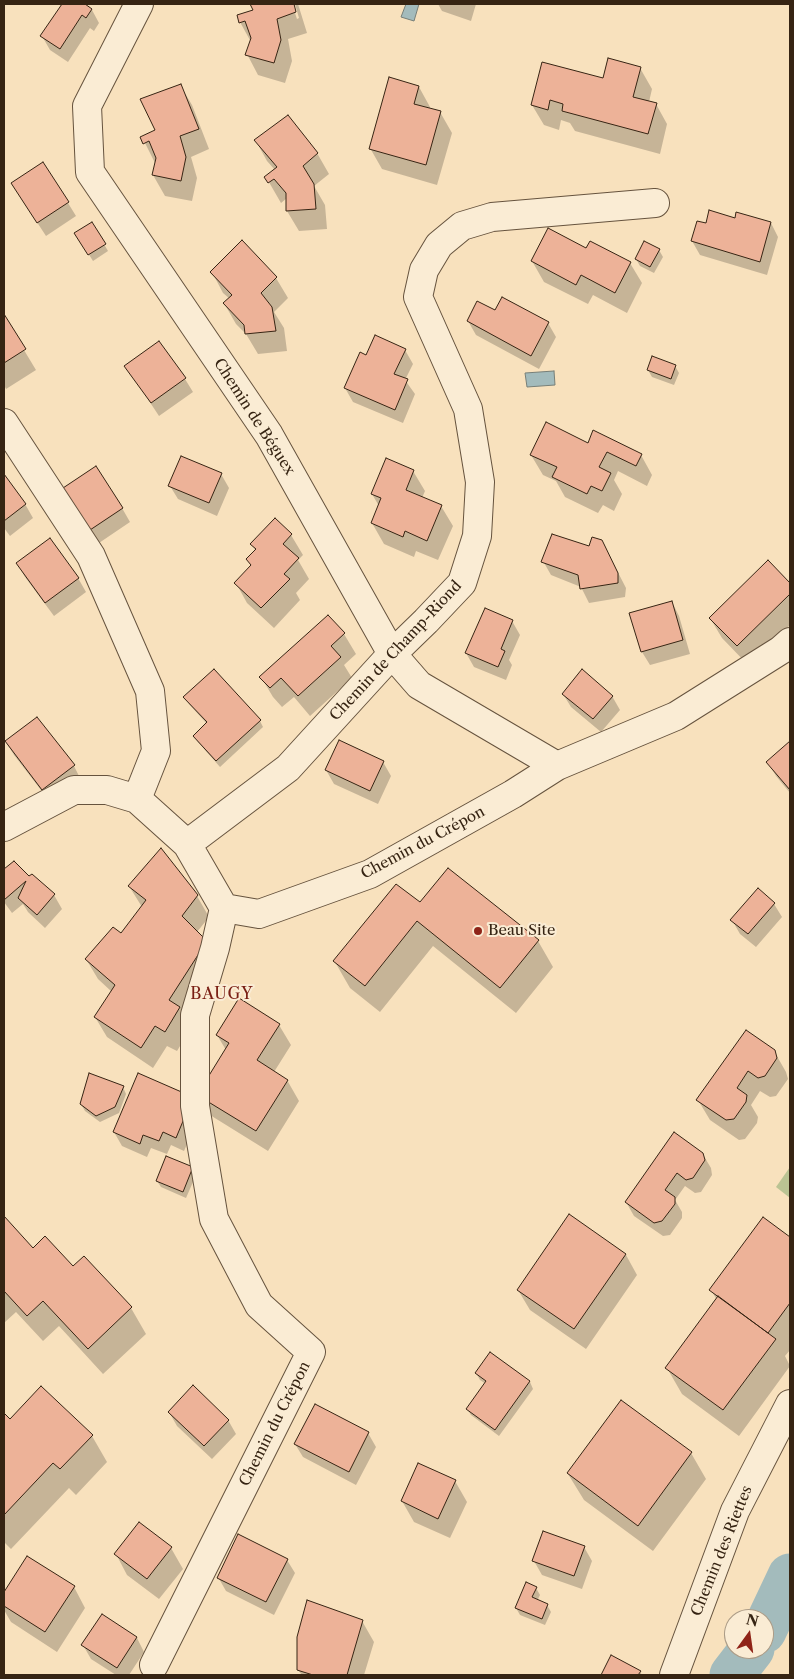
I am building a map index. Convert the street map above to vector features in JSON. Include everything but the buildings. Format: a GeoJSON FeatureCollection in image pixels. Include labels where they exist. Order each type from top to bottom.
{"type":"FeatureCollection","features":[{"type":"Feature","properties":{"kind":"street","name":"Chemin de Béguex"},"geometry":{"type":"LineString","coordinates":[[139,4],[87,106],[90,172],[269,435],[392,654],[419,685],[557,766]]}},
{"type":"Feature","properties":{"kind":"street","name":"Chemin de Champ-Riond"},"geometry":{"type":"LineString","coordinates":[[186,844],[288,768],[392,654],[462,584],[477,536],[480,482],[468,409],[418,297],[424,270],[439,245],[462,226],[492,217],[655,203]]}},
{"type":"Feature","properties":{"kind":"street"},"geometry":{"type":"LineString","coordinates":[[4,423],[91,556],[150,691],[156,751],[137,799]]}},
{"type":"Feature","properties":{"kind":"street","name":"Chemin du Crépon"},"geometry":{"type":"LineString","coordinates":[[154,1665],[311,1352],[259,1305],[214,1219],[195,1106],[195,1014],[215,948],[224,908],[259,914],[370,874],[513,794],[557,766],[676,716],[781,650],[790,642]]}},
{"type":"Feature","properties":{"kind":"street"},"geometry":{"type":"LineString","coordinates":[[4,827],[74,790],[106,790],[137,799],[186,844],[224,908]]}},
{"type":"Feature","properties":{"kind":"street","name":"Chemin des Riettes"},"geometry":{"type":"LineString","coordinates":[[674,1675],[735,1511],[790,1404]]}},
{"type":"Feature","properties":{"kind":"green space"},"geometry":{"type":"Polygon","coordinates":[[[790,1167],[790,1198],[776,1187],[790,1167]]]}},
{"type":"Feature","properties":{"kind":"water"},"geometry":{"type":"Polygon","coordinates":[[[406,4],[419,4],[414,21],[401,17],[406,4]]]}},
{"type":"Feature","properties":{"kind":"water"},"geometry":{"type":"Polygon","coordinates":[[[554,371],[555,385],[527,387],[525,373],[554,371]]]}},
{"type":"Feature","properties":{"kind":"waterway"},"geometry":{"type":"LineString","coordinates":[[774,1610],[790,1576]]}},
{"type":"Feature","properties":{"kind":"waterway"},"geometry":{"type":"LineString","coordinates":[[732,1675],[744,1659]]}},
{"type":"Feature","properties":{"kind":"place","name":"Beau Site"},"geometry":{"type":"Point","coordinates":[478,931]}},
{"type":"Feature","properties":{"kind":"district","name":"BAUGY"},"geometry":{"type":"Point","coordinates":[222,994]}}]}
